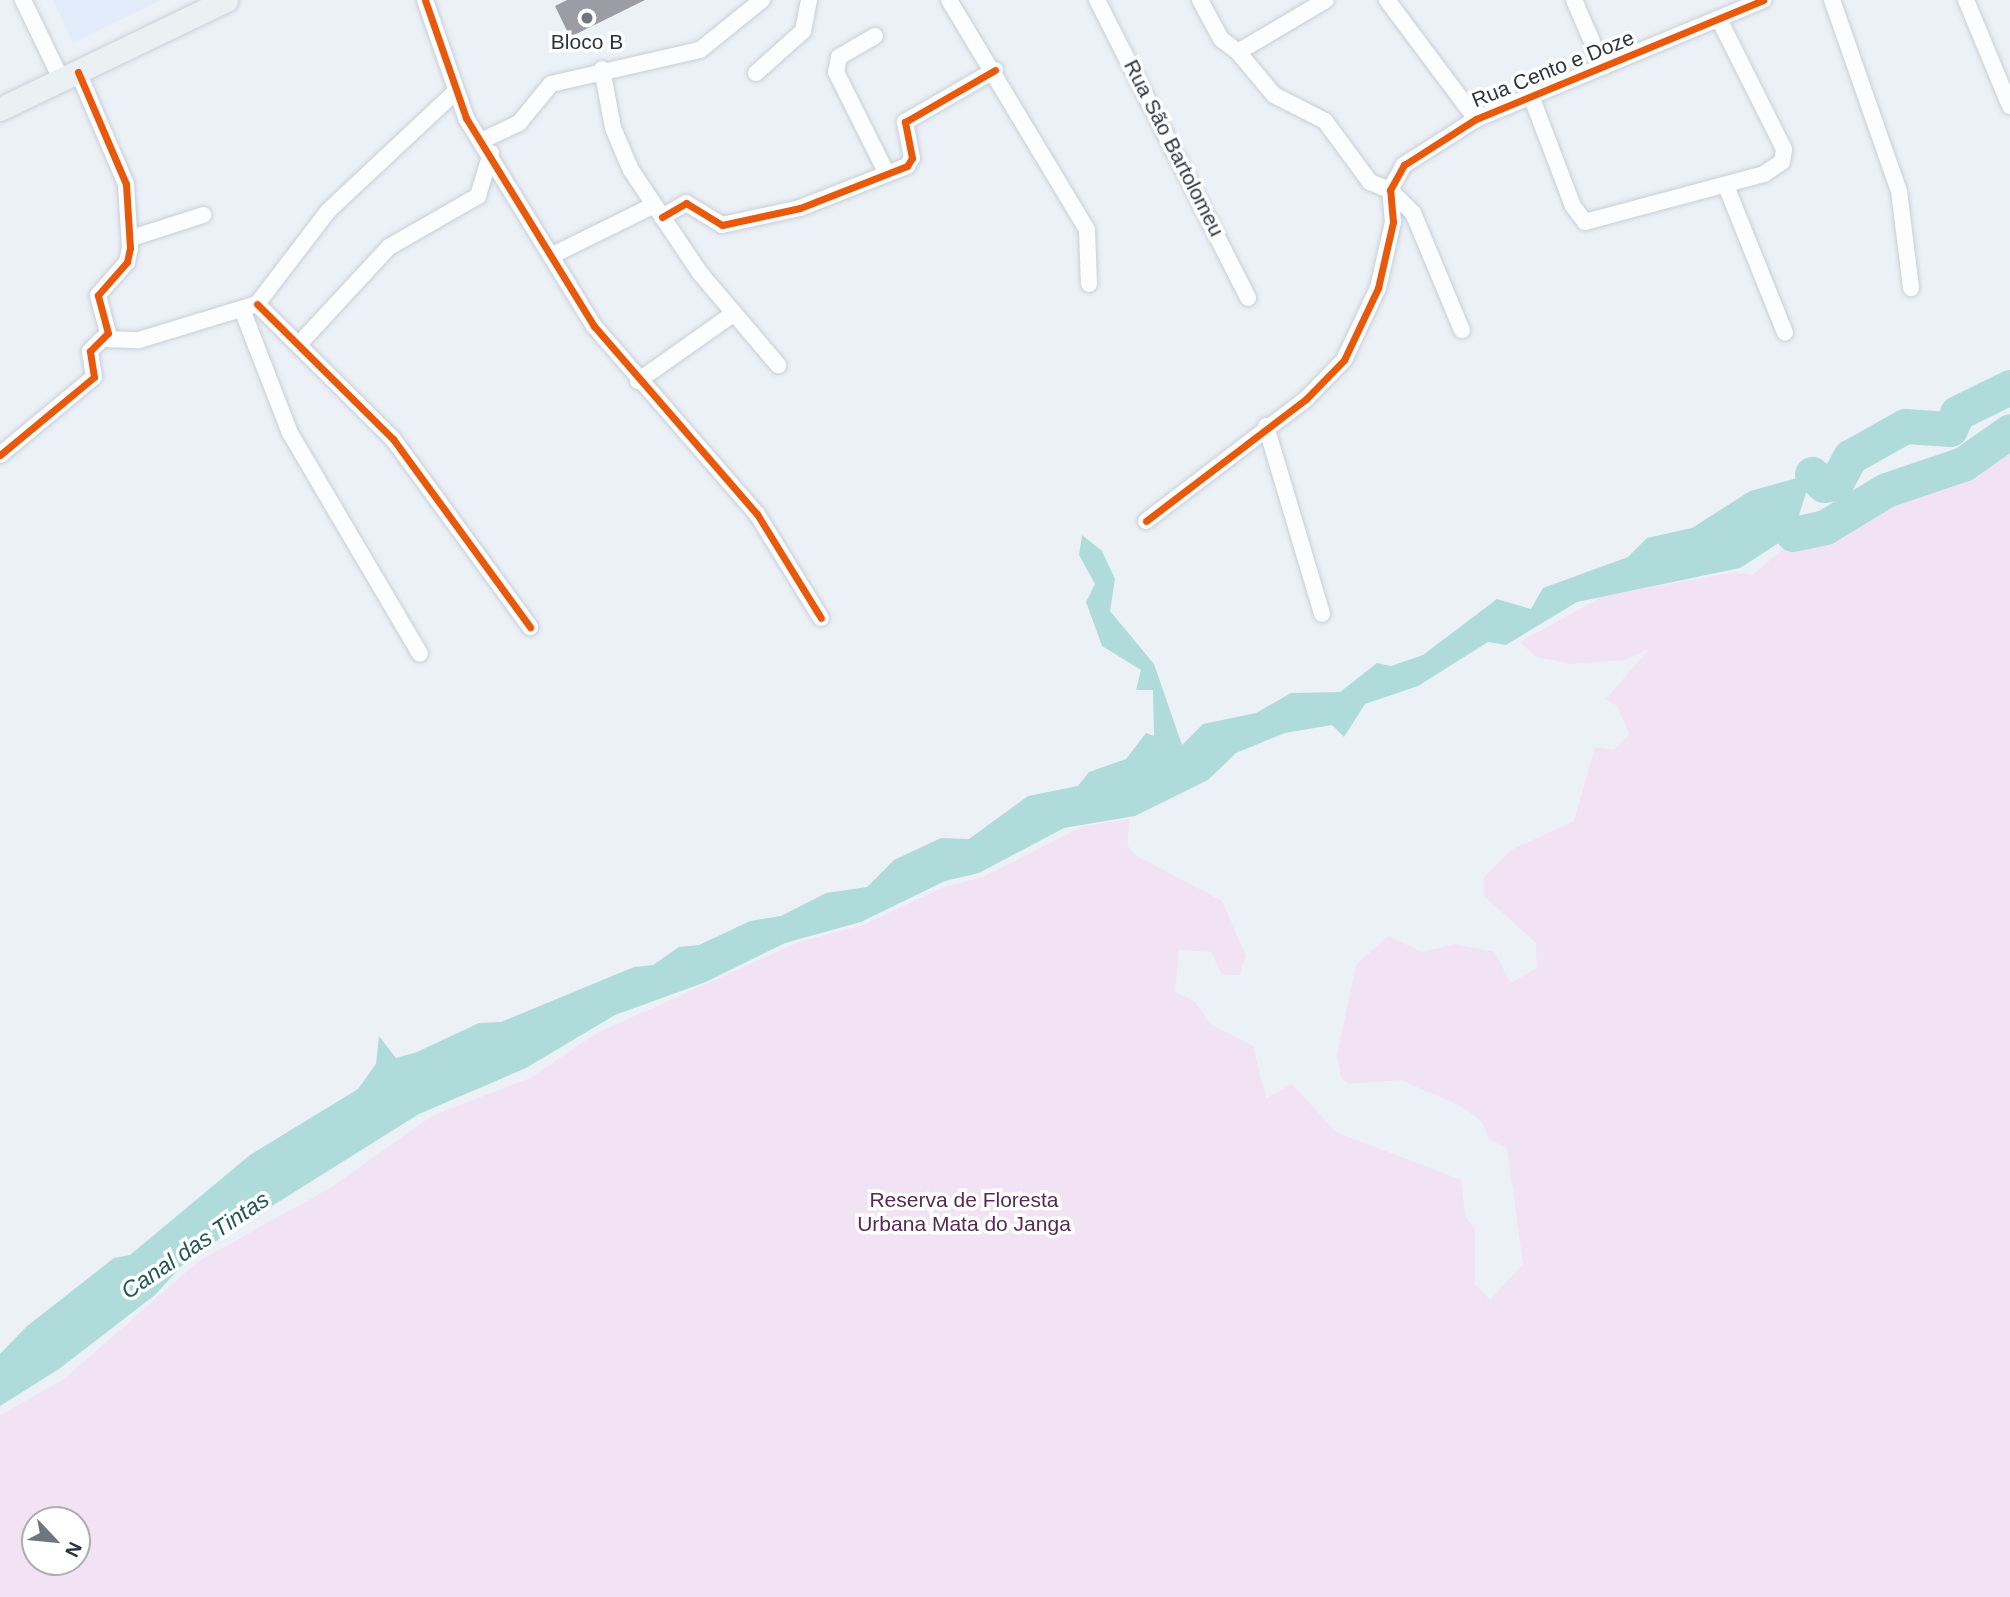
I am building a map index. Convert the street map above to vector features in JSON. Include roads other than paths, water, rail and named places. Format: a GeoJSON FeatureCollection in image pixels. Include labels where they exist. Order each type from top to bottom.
{"type":"FeatureCollection","features":[{"type":"Feature","properties":{"kind":"street"},"geometry":{"type":"LineString","coordinates":[[23,0],[70,76],[126,184],[132,238],[127,262],[98,295],[105,340]]}},
{"type":"Feature","properties":{"kind":"street"},"geometry":{"type":"LineString","coordinates":[[0,109],[226,0]]}},
{"type":"Feature","properties":{"kind":"street"},"geometry":{"type":"LineString","coordinates":[[425,0],[455,92],[486,147],[555,254],[594,326],[638,381],[757,514],[821,618]]}},
{"type":"Feature","properties":{"kind":"street"},"geometry":{"type":"LineString","coordinates":[[300,342],[389,247],[478,195],[486,147],[519,123],[551,84],[603,69],[662,63],[701,50],[762,0]]}},
{"type":"Feature","properties":{"kind":"street"},"geometry":{"type":"LineString","coordinates":[[756,73],[803,31],[809,0]]}},
{"type":"Feature","properties":{"kind":"street"},"geometry":{"type":"LineString","coordinates":[[949,0],[995,70],[1087,229],[1088,284]]}},
{"type":"Feature","properties":{"kind":"street","name":"Rua São Bartolomeu"},"geometry":{"type":"LineString","coordinates":[[1097,0],[1248,298]]}},
{"type":"Feature","properties":{"kind":"street"},"geometry":{"type":"LineString","coordinates":[[1200,0],[1227,47],[1243,50],[1326,0]]}},
{"type":"Feature","properties":{"kind":"street"},"geometry":{"type":"LineString","coordinates":[[1387,0],[1476,118]]}},
{"type":"Feature","properties":{"kind":"street"},"geometry":{"type":"LineString","coordinates":[[1574,0],[1603,67]]}},
{"type":"Feature","properties":{"kind":"street","name":"Rua Cento e Doze"},"geometry":{"type":"LineString","coordinates":[[1390,190],[1410,159],[1476,118],[1763,0]]}},
{"type":"Feature","properties":{"kind":"street"},"geometry":{"type":"LineString","coordinates":[[1832,0],[1899,191],[1911,288]]}},
{"type":"Feature","properties":{"kind":"street"},"geometry":{"type":"LineString","coordinates":[[1966,0],[2010,106]]}},
{"type":"Feature","properties":{"kind":"street"},"geometry":{"type":"LineString","coordinates":[[1531,96],[1573,206],[1585,222],[1726,186],[1776,169],[1784,149],[1720,19]]}},
{"type":"Feature","properties":{"kind":"street"},"geometry":{"type":"LineString","coordinates":[[875,36],[839,57],[836,72],[885,170]]}},
{"type":"Feature","properties":{"kind":"street"},"geometry":{"type":"LineString","coordinates":[[1243,50],[1262,85],[1325,121],[1370,182],[1390,190],[1421,227],[1462,330]]}},
{"type":"Feature","properties":{"kind":"street"},"geometry":{"type":"LineString","coordinates":[[603,69],[617,142],[658,211],[733,314],[778,365]]}},
{"type":"Feature","properties":{"kind":"street"},"geometry":{"type":"LineString","coordinates":[[555,254],[658,211],[686,203],[722,225],[800,208],[885,170],[912,161],[905,122],[995,70]]}},
{"type":"Feature","properties":{"kind":"street"},"geometry":{"type":"LineString","coordinates":[[0,455],[87,384],[96,372],[90,351],[105,340],[139,341],[250,308],[328,211],[455,92]]}},
{"type":"Feature","properties":{"kind":"street"},"geometry":{"type":"LineString","coordinates":[[1726,186],[1785,333]]}},
{"type":"Feature","properties":{"kind":"street"},"geometry":{"type":"LineString","coordinates":[[1146,521],[1326,380],[1362,329],[1388,253],[1390,190]]}},
{"type":"Feature","properties":{"kind":"street"},"geometry":{"type":"LineString","coordinates":[[132,238],[203,215]]}},
{"type":"Feature","properties":{"kind":"street"},"geometry":{"type":"LineString","coordinates":[[250,308],[300,342],[393,439],[530,627]]}},
{"type":"Feature","properties":{"kind":"street"},"geometry":{"type":"LineString","coordinates":[[250,308],[290,433],[420,654]]}},
{"type":"Feature","properties":{"kind":"street"},"geometry":{"type":"LineString","coordinates":[[638,381],[733,314]]}},
{"type":"Feature","properties":{"kind":"street"},"geometry":{"type":"LineString","coordinates":[[1266,426],[1322,614]]}},
{"type":"Feature","properties":{"kind":"water","name":"Canal das Tintas"},"geometry":{"type":"Polygon","coordinates":[[[1812,474],[1793,534],[1740,568],[1577,602],[1506,645],[1488,642],[1418,686],[1365,704],[1344,737],[1332,725],[1285,733],[1236,753],[1208,780],[1135,816],[1064,828],[979,873],[945,881],[861,922],[785,943],[706,982],[615,1015],[526,1068],[419,1114],[189,1258],[155,1295],[59,1369],[0,1406],[0,1354],[26,1327],[114,1258],[130,1255],[250,1155],[358,1089],[376,1064],[379,1036],[396,1058],[417,1052],[479,1023],[501,1022],[634,967],[653,965],[679,947],[699,945],[750,921],[781,916],[826,893],[867,887],[894,860],[941,838],[969,839],[1028,796],[1078,786],[1089,772],[1126,759],[1146,733],[1154,736],[1153,690],[1136,690],[1141,670],[1102,646],[1086,602],[1095,584],[1079,555],[1082,535],[1102,551],[1115,579],[1110,611],[1154,664],[1182,745],[1203,724],[1256,713],[1291,693],[1340,692],[1377,663],[1391,666],[1423,655],[1497,599],[1531,609],[1543,588],[1628,557],[1647,538],[1692,528],[1750,491],[1812,474]]]}},
{"type":"Feature","properties":{"kind":"waterway"},"geometry":{"type":"LineString","coordinates":[[1812,474],[1824,485],[1836,483],[1850,457],[1905,426],[1950,429],[1957,413],[2010,387]]}},
{"type":"Feature","properties":{"kind":"waterway"},"geometry":{"type":"LineString","coordinates":[[1793,534],[1825,527],[1886,490],[1963,464],[2010,431]]}},
{"type":"Feature","properties":{"kind":"place","name":"Bloco B"},"geometry":{"type":"Point","coordinates":[587,18]}},
{"type":"Feature","properties":{"kind":"park label","name":"Reserva de Floresta Urbana Mata do Janga"},"geometry":{"type":"Point","coordinates":[964,1212]}}]}
